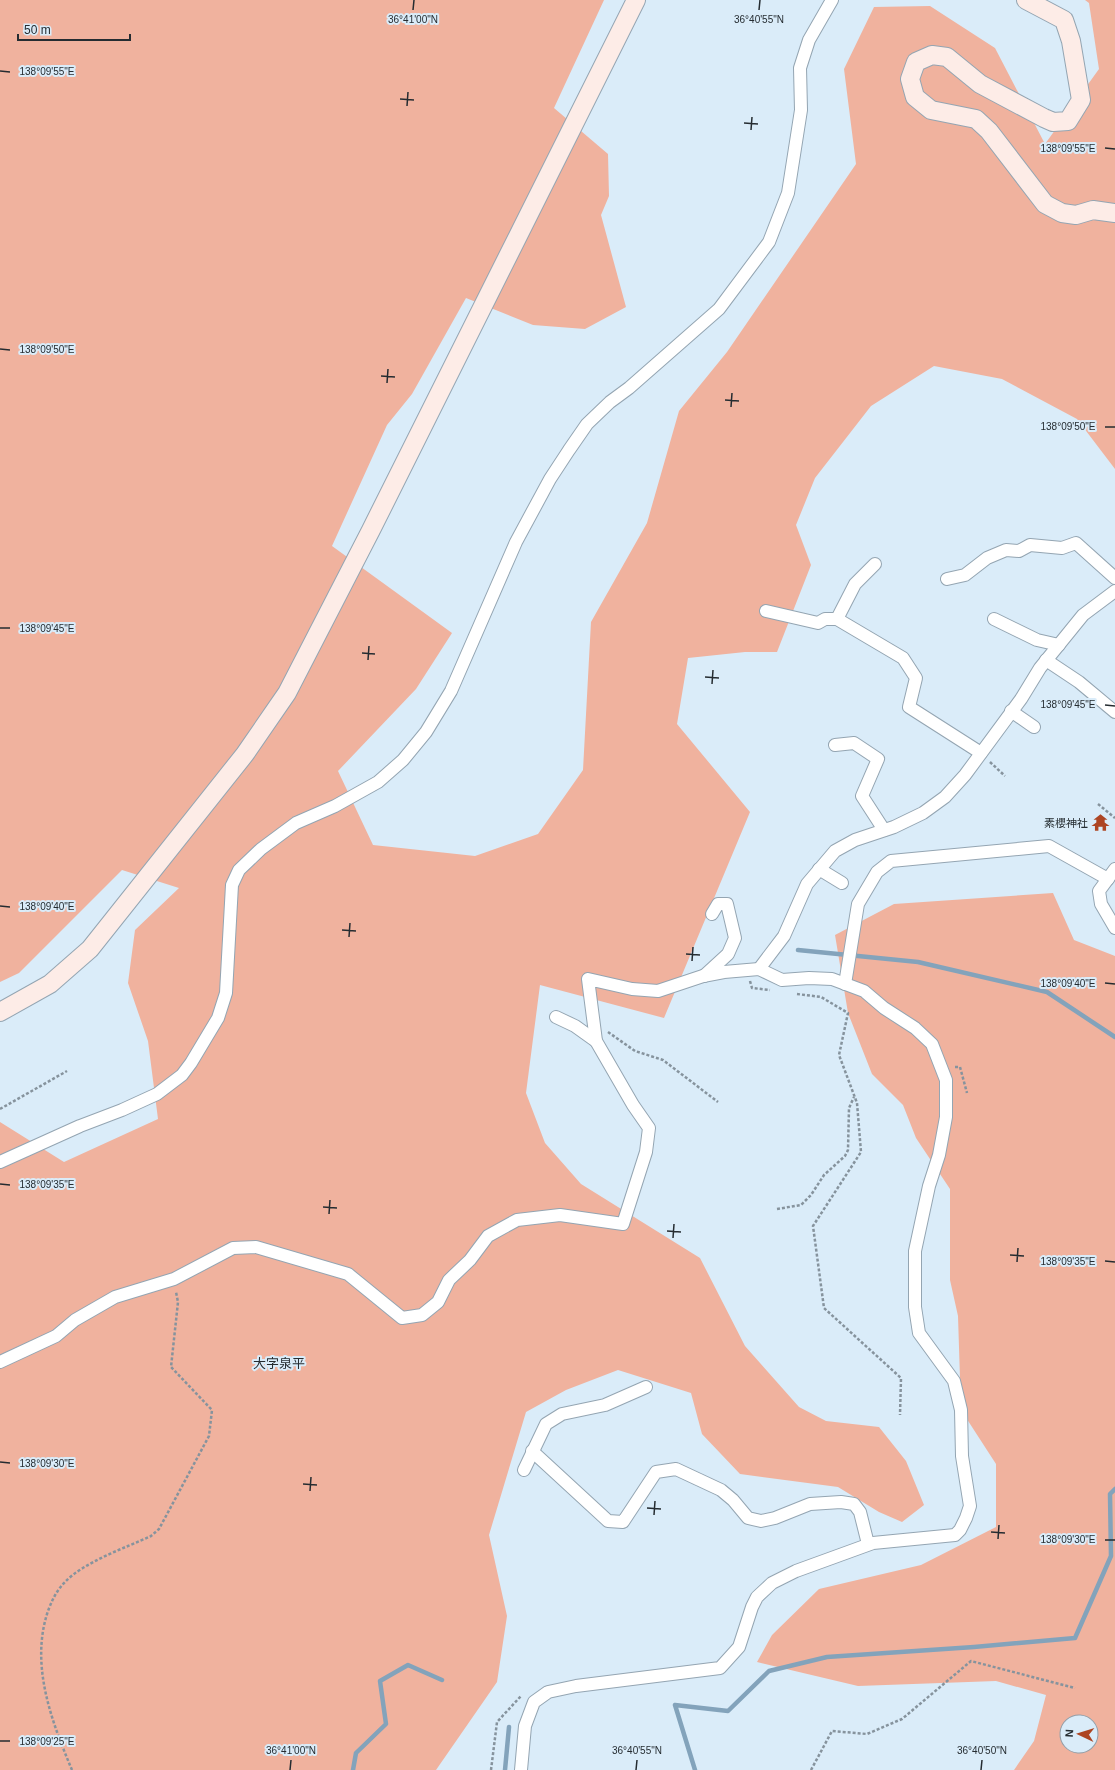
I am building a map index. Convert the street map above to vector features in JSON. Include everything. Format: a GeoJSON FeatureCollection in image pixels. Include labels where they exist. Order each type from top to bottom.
{"type":"FeatureCollection","features":[{"type":"Feature","properties":{"kind":"street"},"geometry":{"type":"LineString","coordinates":[[0,1012],[50,984],[90,949],[138,886],[245,754],[291,686],[371,530],[636,0]]}},
{"type":"Feature","properties":{"kind":"street"},"geometry":{"type":"LineString","coordinates":[[0,1162],[80,1126],[122,1110],[157,1094],[182,1076],[218,1018],[226,993],[232,885],[239,870],[261,849],[296,823],[336,806],[378,782],[403,760],[426,732],[451,691],[516,542],[550,479],[587,424],[610,402],[629,388],[719,309],[770,242],[788,193],[801,110],[800,68],[809,40],[832,0]]}},
{"type":"Feature","properties":{"kind":"street"},"geometry":{"type":"LineString","coordinates":[[1026,0],[1064,20],[1071,41],[1081,100],[1068,121],[1053,122],[1044,118],[980,84],[947,57],[932,55],[916,62],[910,79],[915,98],[931,110],[976,119],[989,131],[1045,204],[1062,212],[1076,215],[1093,210],[1115,213]]}},
{"type":"Feature","properties":{"kind":"street"},"geometry":{"type":"LineString","coordinates":[[947,579],[965,575],[987,558],[1006,550],[1019,551],[1030,545],[1062,548],[1076,543],[1115,578]]}},
{"type":"Feature","properties":{"kind":"street"},"geometry":{"type":"LineString","coordinates":[[1048,557],[1058,547]]}},
{"type":"Feature","properties":{"kind":"street"},"geometry":{"type":"LineString","coordinates":[[837,619],[854,584],[875,564]]}},
{"type":"Feature","properties":{"kind":"street"},"geometry":{"type":"LineString","coordinates":[[759,969],[784,936],[807,884],[835,851],[855,840],[884,830],[923,813],[945,797],[965,775],[1011,712],[1046,660],[1083,615],[1115,591]]}},
{"type":"Feature","properties":{"kind":"street"},"geometry":{"type":"LineString","coordinates":[[766,611],[818,623],[826,618],[837,619],[903,658],[916,678],[909,707],[981,753]]}},
{"type":"Feature","properties":{"kind":"street"},"geometry":{"type":"LineString","coordinates":[[994,619],[1037,640],[1059,645]]}},
{"type":"Feature","properties":{"kind":"street"},"geometry":{"type":"LineString","coordinates":[[1046,660],[1078,682],[1115,712]]}},
{"type":"Feature","properties":{"kind":"street"},"geometry":{"type":"LineString","coordinates":[[1011,712],[1034,727]]}},
{"type":"Feature","properties":{"kind":"street"},"geometry":{"type":"LineString","coordinates":[[835,745],[854,743],[878,759],[862,796],[884,830]]}},
{"type":"Feature","properties":{"kind":"street"},"geometry":{"type":"LineString","coordinates":[[845,984],[858,904],[877,872],[891,861],[1049,846],[1111,874],[1100,891],[1101,904],[1115,928]]}},
{"type":"Feature","properties":{"kind":"street"},"geometry":{"type":"LineString","coordinates":[[819,869],[842,883]]}},
{"type":"Feature","properties":{"kind":"street"},"geometry":{"type":"LineString","coordinates":[[704,976],[728,954],[735,938],[727,904],[718,904],[712,914]]}},
{"type":"Feature","properties":{"kind":"street"},"geometry":{"type":"LineString","coordinates":[[0,1362],[56,1336],[75,1320],[115,1297],[174,1279],[233,1248],[256,1247],[348,1274],[402,1318],[422,1316],[438,1302],[449,1280],[470,1260],[488,1236],[517,1220],[560,1214],[623,1224],[646,1152],[649,1128],[632,1105],[596,1041],[588,979],[632,989],[658,991],[704,976],[759,969],[782,980],[809,978],[832,979],[864,991],[884,1008],[915,1028],[932,1044],[946,1080],[946,1117],[943,1135],[921,1220],[915,1251],[915,1307],[919,1333],[954,1381],[961,1410],[962,1456],[970,1506],[960,1530],[955,1535],[868,1544],[796,1571],[772,1583],[757,1597],[752,1607],[739,1647],[720,1668],[576,1686],[548,1692],[534,1702],[525,1726],[521,1770]]}},
{"type":"Feature","properties":{"kind":"street"},"geometry":{"type":"LineString","coordinates":[[556,1017],[575,1026],[596,1041]]}},
{"type":"Feature","properties":{"kind":"street"},"geometry":{"type":"LineString","coordinates":[[524,1470],[546,1424],[562,1414],[605,1405],[646,1387]]}},
{"type":"Feature","properties":{"kind":"street"},"geometry":{"type":"LineString","coordinates":[[532,1451],[608,1521],[623,1522],[656,1472],[676,1469],[721,1490],[733,1500],[748,1518],[761,1521],[775,1518],[810,1504],[841,1502],[854,1504],[860,1512],[868,1544]]}},
{"type":"Feature","properties":{"kind":"path"},"geometry":{"type":"LineString","coordinates":[[981,753],[1005,776]]}},
{"type":"Feature","properties":{"kind":"path"},"geometry":{"type":"LineString","coordinates":[[1098,804],[1115,818]]}},
{"type":"Feature","properties":{"kind":"path"},"geometry":{"type":"LineString","coordinates":[[746,971],[752,988],[775,991]]}},
{"type":"Feature","properties":{"kind":"path"},"geometry":{"type":"LineString","coordinates":[[790,993],[821,996],[848,1013],[839,1055],[856,1103],[861,1152],[813,1226],[824,1308],[901,1378],[900,1415]]}},
{"type":"Feature","properties":{"kind":"path"},"geometry":{"type":"LineString","coordinates":[[593,1021],[635,1051],[663,1060],[718,1102]]}},
{"type":"Feature","properties":{"kind":"path"},"geometry":{"type":"LineString","coordinates":[[0,1109],[67,1072]]}},
{"type":"Feature","properties":{"kind":"path"},"geometry":{"type":"LineString","coordinates":[[777,1209],[801,1204],[811,1195],[833,1166],[845,1156],[848,1150],[849,1108],[854,1096]]}},
{"type":"Feature","properties":{"kind":"path"},"geometry":{"type":"LineString","coordinates":[[72,1770],[52,1715],[40,1667],[42,1634],[50,1605],[56,1593],[65,1581],[90,1564],[151,1536],[159,1529],[209,1436],[212,1410],[171,1367],[178,1302],[174,1279]]}},
{"type":"Feature","properties":{"kind":"path"},"geometry":{"type":"LineString","coordinates":[[811,1770],[832,1731],[867,1734],[902,1719],[971,1661],[1075,1688]]}},
{"type":"Feature","properties":{"kind":"shaded area"},"geometry":{"type":"Polygon","coordinates":[[[0,0],[604,0],[554,108],[608,154],[609,196],[601,215],[626,307],[585,329],[533,325],[466,298],[412,394],[387,425],[332,546],[452,633],[416,689],[338,771],[373,845],[475,856],[538,834],[583,770],[591,622],[647,523],[679,411],[727,352],[856,164],[844,69],[874,7],[930,6],[995,48],[1045,144],[1099,69],[1089,3],[1085,0],[1115,0],[1115,469],[1077,419],[1002,379],[934,366],[871,406],[815,478],[796,525],[811,565],[777,652],[745,652],[688,658],[677,724],[750,812],[664,1018],[540,985],[526,1093],[545,1143],[581,1184],[700,1258],[745,1346],[799,1407],[826,1421],[879,1427],[906,1461],[924,1505],[902,1522],[879,1512],[838,1487],[740,1474],[702,1434],[691,1393],[618,1370],[566,1390],[526,1412],[489,1535],[507,1616],[497,1682],[436,1770],[0,1770],[0,1122],[64,1162],[158,1119],[148,1041],[128,983],[135,930],[179,888],[122,870],[19,973],[0,982],[0,0]]]}},
{"type":"Feature","properties":{"kind":"shaded area"},"geometry":{"type":"Polygon","coordinates":[[[1053,893],[1074,940],[1115,956],[1115,1770],[1014,1770],[1034,1741],[1046,1695],[996,1681],[858,1686],[757,1662],[772,1635],[819,1589],[921,1565],[996,1527],[996,1464],[961,1410],[958,1316],[950,1280],[950,1189],[916,1138],[903,1105],[872,1074],[848,1013],[835,935],[894,904],[1053,893]]]}},
{"type":"Feature","properties":{"kind":"waterway"},"geometry":{"type":"LineString","coordinates":[[798,950],[918,962],[1047,992],[1115,1037]]}},
{"type":"Feature","properties":{"kind":"waterway"},"geometry":{"type":"LineString","coordinates":[[695,1770],[675,1705],[728,1711],[769,1671],[827,1657],[974,1647],[1075,1638],[1111,1556],[1110,1494],[1115,1489]]}},
{"type":"Feature","properties":{"kind":"waterway"},"geometry":{"type":"LineString","coordinates":[[353,1770],[356,1753],[386,1724],[380,1681],[408,1665],[442,1680]]}},
{"type":"Feature","properties":{"kind":"waterway"},"geometry":{"type":"LineString","coordinates":[[505,1770],[509,1727]]}},
{"type":"Feature","properties":{"kind":"place","name":"素櫻神社"},"geometry":{"type":"Point","coordinates":[1101,823]}},
{"type":"Feature","properties":{"kind":"district","name":"大字泉平"},"geometry":{"type":"Point","coordinates":[279,1363]}}]}
